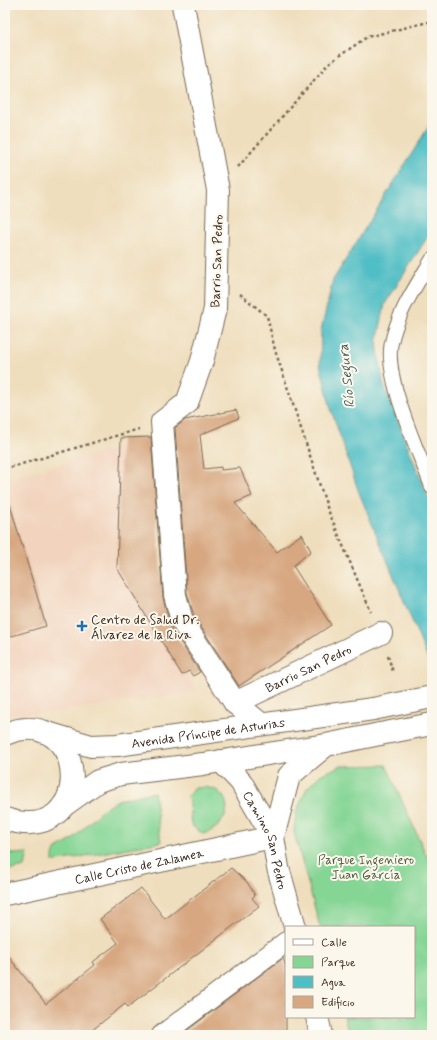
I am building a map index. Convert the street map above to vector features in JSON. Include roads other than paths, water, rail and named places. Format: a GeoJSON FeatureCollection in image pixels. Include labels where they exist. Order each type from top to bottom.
{"type":"FeatureCollection","features":[{"type":"Feature","properties":{"kind":"street","name":"Barrio San Pedro"},"geometry":{"type":"LineString","coordinates":[[183,5],[218,190],[215,309],[202,361],[187,403],[162,422],[177,609],[182,621],[235,703],[381,633]]}},
{"type":"Feature","properties":{"kind":"street","name":"Avenida Príncipe de Asturias"},"geometry":{"type":"LineString","coordinates":[[5,734],[17,729],[31,729],[92,746],[117,745],[373,709],[432,697]]}},
{"type":"Feature","properties":{"kind":"street"},"geometry":{"type":"LineString","coordinates":[[235,703],[261,724]]}},
{"type":"Feature","properties":{"kind":"street"},"geometry":{"type":"LineString","coordinates":[[5,819],[19,824],[35,823],[50,817],[98,781],[121,774],[326,745],[432,724]]}},
{"type":"Feature","properties":{"kind":"street"},"geometry":{"type":"LineString","coordinates":[[44,732],[55,738],[70,759],[73,771],[72,783],[69,796],[63,806]]}},
{"type":"Feature","properties":{"kind":"street"},"geometry":{"type":"LineString","coordinates":[[273,838],[289,776],[326,745]]}},
{"type":"Feature","properties":{"kind":"street","name":"Camino San Pedro"},"geometry":{"type":"LineString","coordinates":[[221,761],[241,782],[273,838],[278,868],[295,926]]}},
{"type":"Feature","properties":{"kind":"street","name":"Calle Cristo de Zalamea"},"geometry":{"type":"LineString","coordinates":[[5,894],[273,838]]}},
{"type":"Feature","properties":{"kind":"street"},"geometry":{"type":"LineString","coordinates":[[162,1035],[285,943]]}},
{"type":"Feature","properties":{"kind":"street"},"geometry":{"type":"LineString","coordinates":[[317,1018],[321,1035]]}},
{"type":"Feature","properties":{"kind":"lane"},"geometry":{"type":"LineString","coordinates":[[432,259],[402,310],[391,345],[393,381],[432,488]]}},
{"type":"Feature","properties":{"kind":"water","name":"Río Segura"},"geometry":{"type":"Polygon","coordinates":[[[432,121],[432,230],[385,304],[377,343],[383,383],[432,507],[432,669],[358,490],[331,409],[320,364],[321,331],[333,280],[432,121]]]}},
{"type":"Feature","properties":{"kind":"place","name":"Centro de Salud Dr. Álvarez de la Riva"},"geometry":{"type":"Point","coordinates":[82,626]}},
{"type":"Feature","properties":{"kind":"park label","name":"Parque Ingeniero Juan García"},"geometry":{"type":"Point","coordinates":[366,866]}}]}
